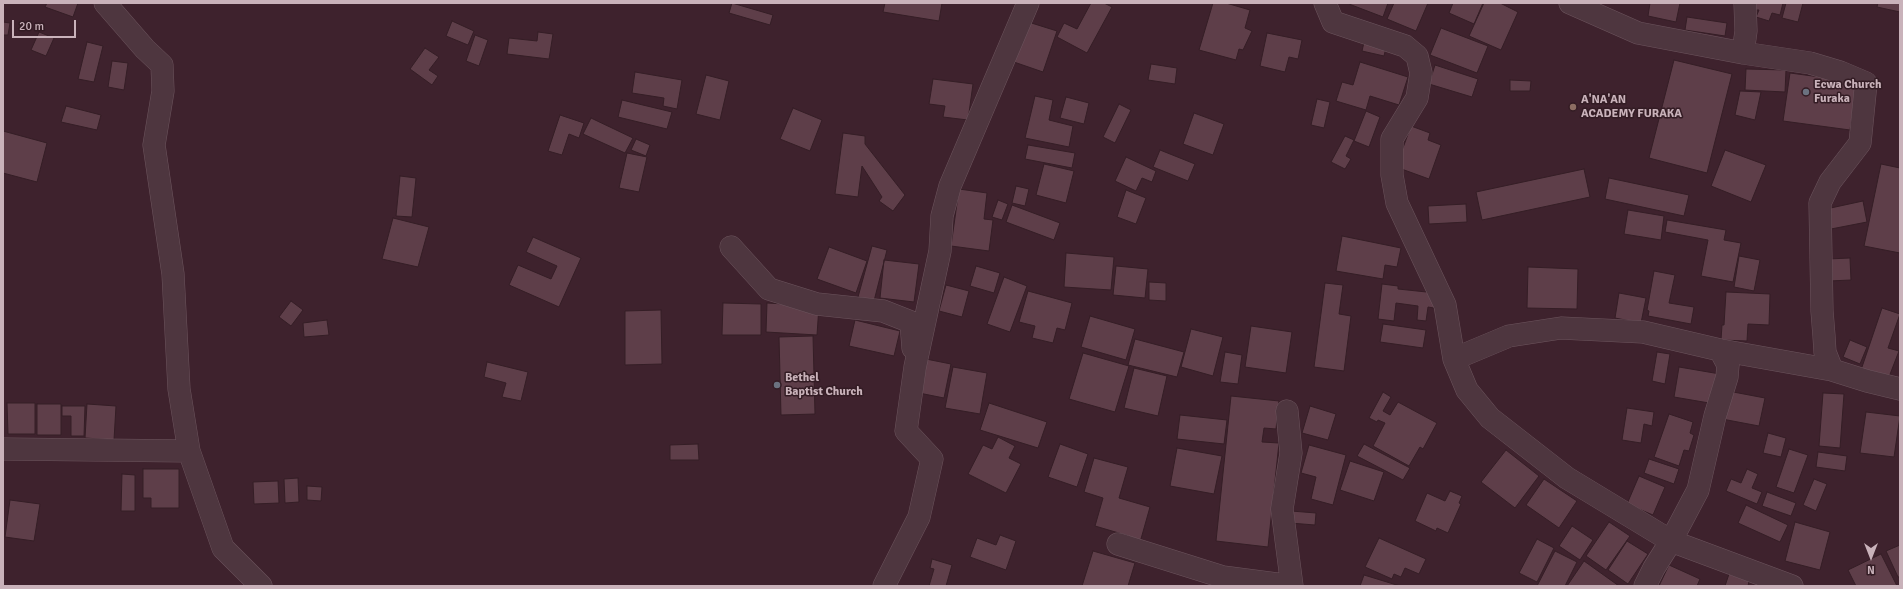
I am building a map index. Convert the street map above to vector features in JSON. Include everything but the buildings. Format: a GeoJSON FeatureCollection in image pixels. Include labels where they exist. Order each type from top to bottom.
{"type":"FeatureCollection","features":[{"type":"Feature","properties":{"kind":"street"},"geometry":{"type":"LineString","coordinates":[[105,3],[145,49],[162,65],[163,91],[154,145],[173,274],[179,389],[190,451],[223,548],[261,586]]}},
{"type":"Feature","properties":{"kind":"street"},"geometry":{"type":"LineString","coordinates":[[884,586],[919,517],[932,459],[906,431],[914,367],[940,250],[942,216],[950,186],[1028,3]]}},
{"type":"Feature","properties":{"kind":"street"},"geometry":{"type":"LineString","coordinates":[[1325,3],[1332,22],[1405,46],[1416,56],[1421,73],[1417,98],[1392,139],[1392,175],[1397,203],[1445,305],[1454,359],[1467,390],[1490,418],[1567,478],[1671,542],[1792,586]]}},
{"type":"Feature","properties":{"kind":"street"},"geometry":{"type":"LineString","coordinates":[[1570,3],[1638,33],[1743,53],[1810,63],[1840,72],[1866,83],[1860,143],[1830,182],[1820,203],[1822,311],[1825,352],[1832,370]]}},
{"type":"Feature","properties":{"kind":"street"},"geometry":{"type":"LineString","coordinates":[[1743,53],[1746,31],[1745,3]]}},
{"type":"Feature","properties":{"kind":"street"},"geometry":{"type":"LineString","coordinates":[[731,247],[769,289],[817,304],[883,311],[911,322],[914,367]]}},
{"type":"Feature","properties":{"kind":"street"},"geometry":{"type":"LineString","coordinates":[[1454,359],[1509,336],[1561,328],[1643,332],[1720,350],[1832,370],[1900,389]]}},
{"type":"Feature","properties":{"kind":"street"},"geometry":{"type":"LineString","coordinates":[[1645,586],[1654,568],[1671,542],[1698,490],[1715,416],[1727,377],[1728,365],[1720,350]]}},
{"type":"Feature","properties":{"kind":"street"},"geometry":{"type":"LineString","coordinates":[[1118,544],[1223,578],[1292,586],[1282,509],[1291,453],[1287,411]]}},
{"type":"Feature","properties":{"kind":"street"},"geometry":{"type":"LineString","coordinates":[[3,449],[190,451]]}},
{"type":"Feature","properties":{"kind":"place","name":"Ecwa Church Furaka"},"geometry":{"type":"Point","coordinates":[1806,92]}},
{"type":"Feature","properties":{"kind":"place","name":"A'NA'AN ACADEMY FURAKA"},"geometry":{"type":"Point","coordinates":[1573,107]}},
{"type":"Feature","properties":{"kind":"place","name":"Bethel Baptist Church"},"geometry":{"type":"Point","coordinates":[777,385]}}]}
